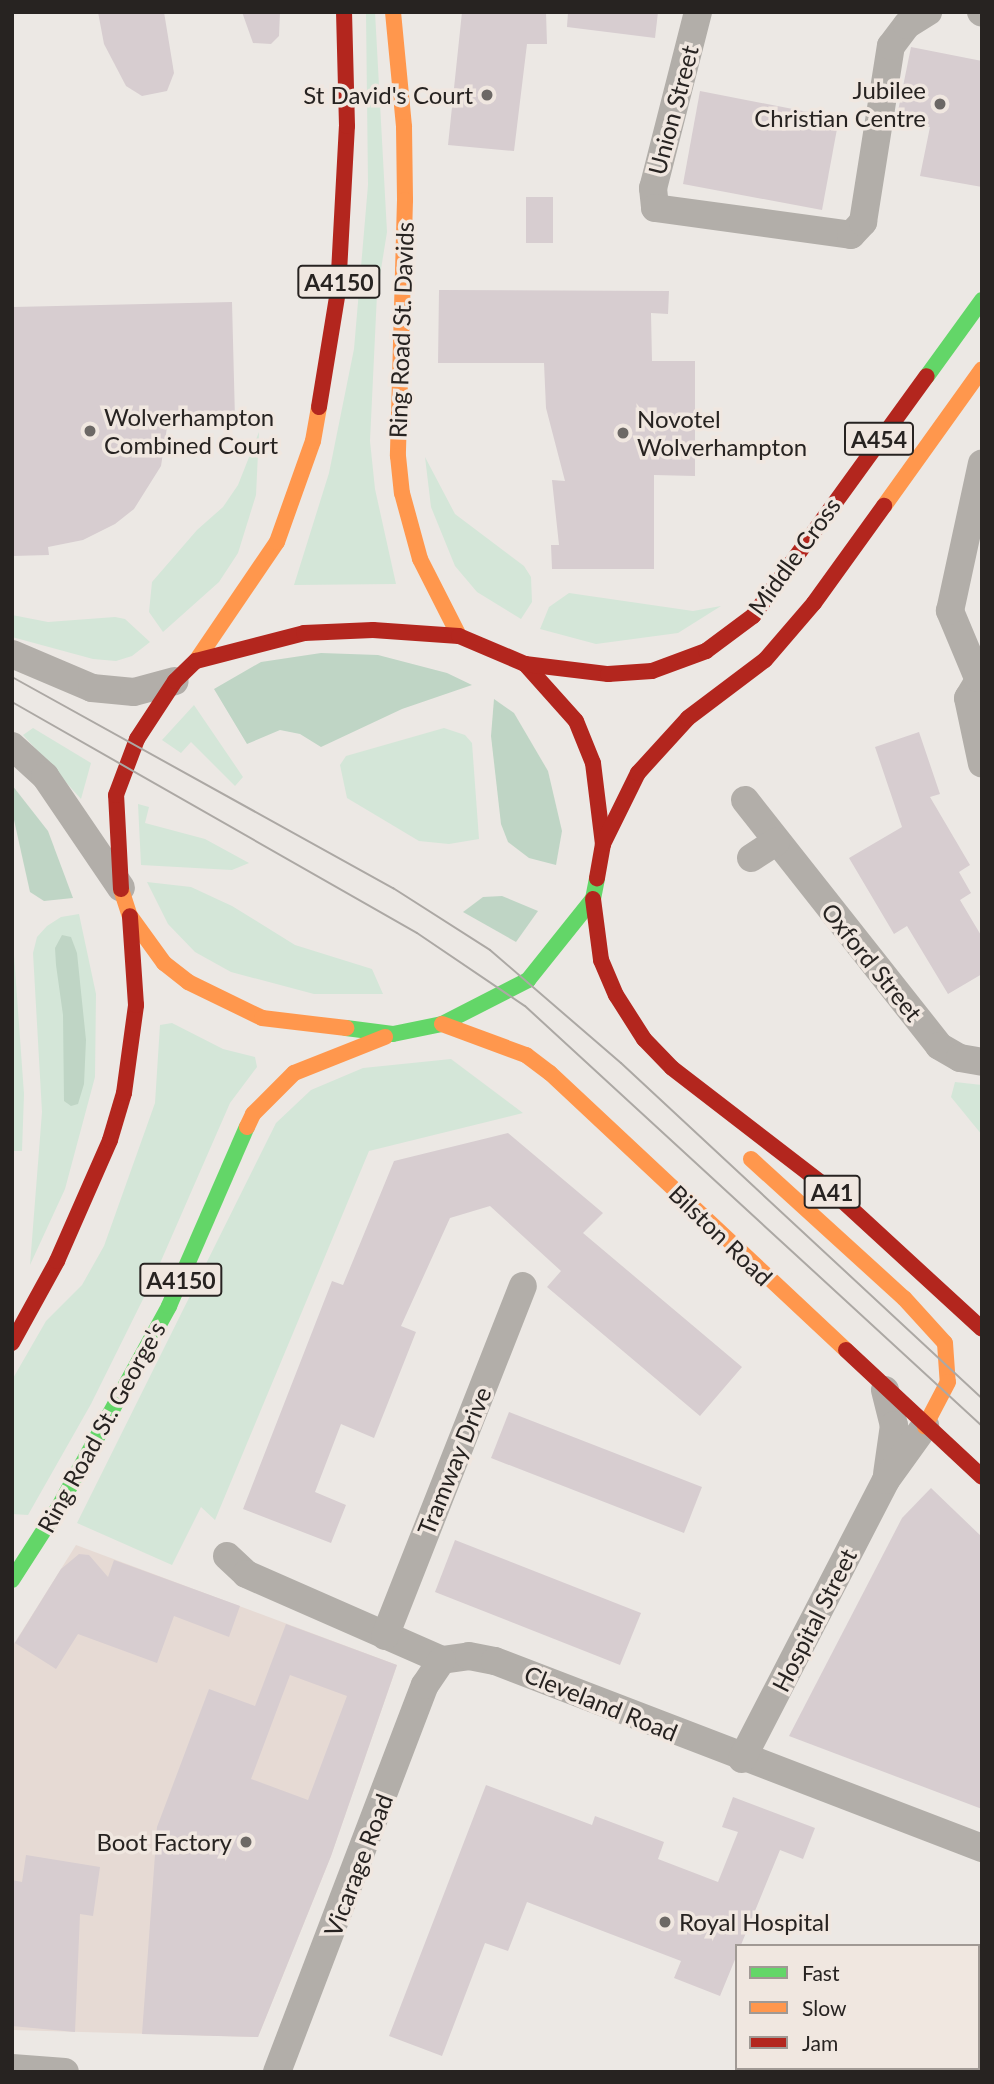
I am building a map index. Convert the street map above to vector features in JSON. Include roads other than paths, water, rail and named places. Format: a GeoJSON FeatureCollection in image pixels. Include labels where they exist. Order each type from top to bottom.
{"type":"FeatureCollection","features":[{"type":"Feature","properties":{"kind":"highway","name":"A4150"},"geometry":{"type":"LineString","coordinates":[[12,1343],[63,1248],[110,1140],[124,1093],[136,1005],[130,916],[121,888],[116,795],[137,739],[175,681],[195,662],[277,542],[313,441],[338,291],[347,126],[344,12]]}},
{"type":"Feature","properties":{"kind":"highway","name":"Ring Road St. Davids"},"geometry":{"type":"LineString","coordinates":[[393,12],[404,127],[405,200],[398,456],[402,493],[420,559],[459,636]]}},
{"type":"Feature","properties":{"kind":"highway","name":"Middle Cross"},"geometry":{"type":"LineString","coordinates":[[525,664],[608,674],[652,671],[706,651],[752,616],[982,300]]}},
{"type":"Feature","properties":{"kind":"highway","name":"Middle Cross"},"geometry":{"type":"LineString","coordinates":[[603,844],[638,773],[688,718],[765,660],[814,603],[982,369]]}},
{"type":"Feature","properties":{"kind":"highway","name":"A4150"},"geometry":{"type":"LineString","coordinates":[[130,916],[163,963],[188,982],[262,1018],[393,1034],[442,1024],[528,980],[593,899],[603,844],[593,763],[576,721],[525,664],[459,636],[373,630],[304,633],[195,662]]}},
{"type":"Feature","properties":{"kind":"highway","name":"A41"},"geometry":{"type":"LineString","coordinates":[[593,899],[601,960],[616,995],[644,1039],[672,1068],[833,1192],[982,1329]]}},
{"type":"Feature","properties":{"kind":"highway","name":"Bilston Road"},"geometry":{"type":"LineString","coordinates":[[442,1024],[526,1055],[550,1073],[885,1390],[982,1477]]}},
{"type":"Feature","properties":{"kind":"highway","name":"Ring Road St. George's"},"geometry":{"type":"LineString","coordinates":[[12,1580],[57,1510],[169,1306],[253,1114],[294,1073],[393,1034]]}},
{"type":"Feature","properties":{"kind":"highway"},"geometry":{"type":"LineString","coordinates":[[672,1068],[722,1129]]}},
{"type":"Feature","properties":{"kind":"highway"},"geometry":{"type":"LineString","coordinates":[[739,1146],[904,1298],[945,1343],[948,1382],[925,1426]]}},
{"type":"Feature","properties":{"kind":"street","name":"Union Street"},"geometry":{"type":"LineString","coordinates":[[698,12],[653,188],[655,208],[851,235],[863,222],[891,46],[907,24],[928,12]]}},
{"type":"Feature","properties":{"kind":"street"},"geometry":{"type":"LineString","coordinates":[[982,463],[950,611],[980,676],[968,698],[982,764]]}},
{"type":"Feature","properties":{"kind":"street"},"geometry":{"type":"LineString","coordinates":[[12,654],[92,688],[134,692],[175,681]]}},
{"type":"Feature","properties":{"kind":"street"},"geometry":{"type":"LineString","coordinates":[[12,746],[45,776],[121,888]]}},
{"type":"Feature","properties":{"kind":"street","name":"Oxford Street"},"geometry":{"type":"LineString","coordinates":[[745,800],[939,1046],[960,1058],[982,1062]]}},
{"type":"Feature","properties":{"kind":"street"},"geometry":{"type":"LineString","coordinates":[[751,858],[776,842]]}},
{"type":"Feature","properties":{"kind":"street","name":"Tramway Drive"},"geometry":{"type":"LineString","coordinates":[[385,1636],[523,1286]]}},
{"type":"Feature","properties":{"kind":"street"},"geometry":{"type":"LineString","coordinates":[[885,1390],[894,1425],[886,1480]]}},
{"type":"Feature","properties":{"kind":"street"},"geometry":{"type":"LineString","coordinates":[[886,1480],[925,1426]]}},
{"type":"Feature","properties":{"kind":"street","name":"Hospital Street"},"geometry":{"type":"LineString","coordinates":[[742,1759],[886,1480]]}},
{"type":"Feature","properties":{"kind":"street","name":"Cleveland Road"},"geometry":{"type":"LineString","coordinates":[[227,1556],[246,1574],[442,1660],[469,1656],[495,1661],[742,1759],[982,1848]]}},
{"type":"Feature","properties":{"kind":"street","name":"Vicarage Road"},"geometry":{"type":"LineString","coordinates":[[277,2072],[425,1685],[442,1660]]}},
{"type":"Feature","properties":{"kind":"street"},"geometry":{"type":"LineString","coordinates":[[12,2068],[65,2072]]}},
{"type":"Feature","properties":{"kind":"tram line"},"geometry":{"type":"LineString","coordinates":[[12,677],[393,888],[490,950],[621,1063],[982,1399]]}},
{"type":"Feature","properties":{"kind":"tram line"},"geometry":{"type":"LineString","coordinates":[[12,702],[417,933],[525,1006],[982,1426]]}},
{"type":"Feature","properties":{"kind":"place","name":"St David's Court"},"geometry":{"type":"Point","coordinates":[487,95]}},
{"type":"Feature","properties":{"kind":"place","name":"Jubilee Christian Centre"},"geometry":{"type":"Point","coordinates":[940,104]}},
{"type":"Feature","properties":{"kind":"place","name":"Wolverhampton Combined Court"},"geometry":{"type":"Point","coordinates":[90,431]}},
{"type":"Feature","properties":{"kind":"place","name":"Novotel Wolverhampton"},"geometry":{"type":"Point","coordinates":[623,433]}},
{"type":"Feature","properties":{"kind":"place","name":"Boot Factory"},"geometry":{"type":"Point","coordinates":[246,1842]}},
{"type":"Feature","properties":{"kind":"place","name":"Royal Hospital"},"geometry":{"type":"Point","coordinates":[665,1922]}}]}
